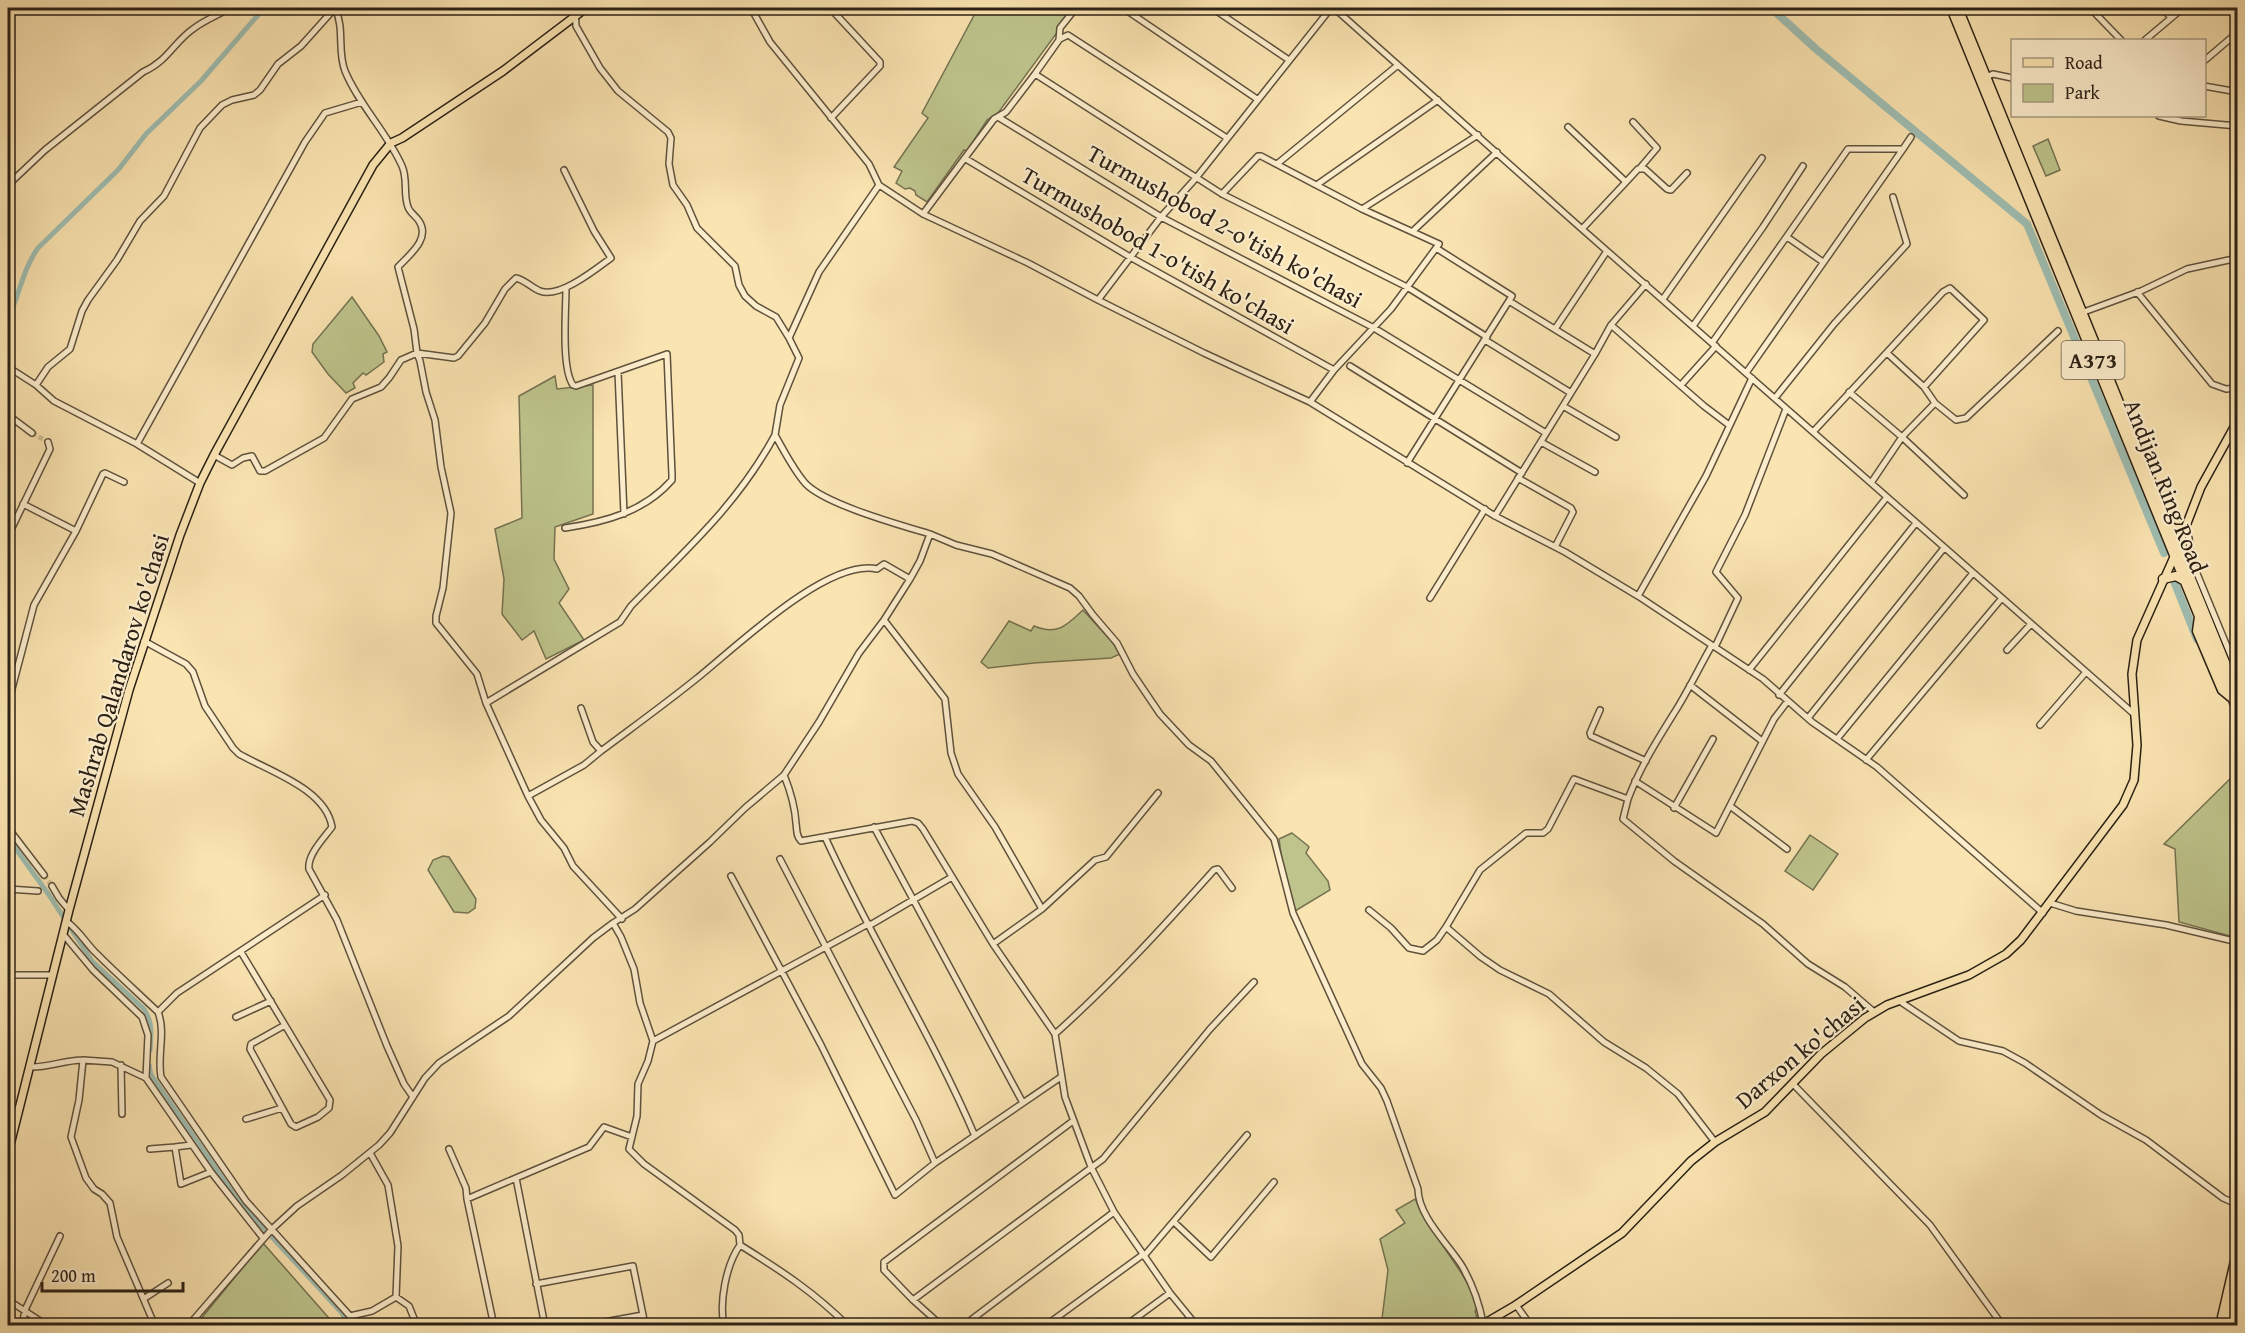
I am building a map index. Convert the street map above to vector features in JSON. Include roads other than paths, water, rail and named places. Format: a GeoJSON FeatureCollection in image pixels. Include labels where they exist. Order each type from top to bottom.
{"type":"FeatureCollection","features":[{"type":"Feature","properties":{"kind":"highway","name":"Andijan Ring Road"},"geometry":{"type":"LineString","coordinates":[[1951,8],[2183,580],[2205,613],[2235,697],[2238,712]]}},
{"type":"Feature","properties":{"kind":"highway","name":"Andijan Ring Road"},"geometry":{"type":"LineString","coordinates":[[1958,8],[2081,313],[2236,684],[2235,697]]}},
{"type":"Feature","properties":{"kind":"highway"},"geometry":{"type":"LineString","coordinates":[[2169,526],[2175,529],[2185,529]]}},
{"type":"Feature","properties":{"kind":"highway"},"geometry":{"type":"LineString","coordinates":[[2163,579],[2176,576],[2183,580]]}},
{"type":"Feature","properties":{"kind":"highway"},"geometry":{"type":"LineString","coordinates":[[2220,1326],[2238,1248]]}},
{"type":"Feature","properties":{"kind":"highway"},"geometry":{"type":"LineString","coordinates":[[2227,1326],[2238,1278]]}},
{"type":"Feature","properties":{"kind":"main road"},"geometry":{"type":"LineString","coordinates":[[391,143],[503,71],[586,8]]}},
{"type":"Feature","properties":{"kind":"main road","name":"Mashrab Qalandarov ko'chasi"},"geometry":{"type":"LineString","coordinates":[[8,1153],[52,975],[144,641],[200,483],[373,165],[391,143]]}},
{"type":"Feature","properties":{"kind":"main road","name":"Darxon ko'chasi"},"geometry":{"type":"LineString","coordinates":[[1482,1324],[1516,1305],[1622,1233],[1691,1161],[1715,1142],[1765,1112],[1821,1054],[1874,1012],[1898,1000],[1969,975],[2006,954],[2021,940],[2123,805],[2134,780],[2137,745],[2132,674],[2137,640],[2202,487],[2238,420]]}},
{"type":"Feature","properties":{"kind":"street"},"geometry":{"type":"LineString","coordinates":[[8,185],[45,150],[166,57],[194,27],[230,8]]}},
{"type":"Feature","properties":{"kind":"street"},"geometry":{"type":"LineString","coordinates":[[36,385],[48,367],[70,349],[82,311],[88,300],[117,260],[140,221],[164,196],[200,128],[222,105],[254,95],[260,90],[278,64],[296,52],[335,8],[341,20],[344,68],[355,93],[391,143],[404,169],[408,208],[419,221],[422,229],[419,244],[398,267],[414,329],[428,399],[435,420],[441,467],[451,513],[443,588],[436,623],[477,674],[486,703],[541,820],[570,857],[573,866],[622,919]]}},
{"type":"Feature","properties":{"kind":"street"},"geometry":{"type":"LineString","coordinates":[[486,703],[620,622],[631,606],[723,512],[759,465],[776,435],[780,405],[799,358],[776,317],[756,306],[745,296],[739,285],[735,266],[697,228],[687,205],[673,185],[669,164],[671,138],[668,132],[618,91],[600,68],[576,26],[576,8]]}},
{"type":"Feature","properties":{"kind":"street"},"geometry":{"type":"LineString","coordinates":[[751,8],[770,42],[869,164],[879,185],[923,214],[1028,263],[1098,300],[1310,402],[1495,516],[1556,547],[1638,596],[1749,670],[1787,702],[1866,760],[2043,913]]}},
{"type":"Feature","properties":{"kind":"street"},"geometry":{"type":"LineString","coordinates":[[830,8],[880,62],[880,66],[831,118]]}},
{"type":"Feature","properties":{"kind":"street"},"geometry":{"type":"LineString","coordinates":[[1059,40],[1060,28],[1076,8]]}},
{"type":"Feature","properties":{"kind":"street"},"geometry":{"type":"LineString","coordinates":[[1123,8],[1257,99]]}},
{"type":"Feature","properties":{"kind":"street"},"geometry":{"type":"LineString","coordinates":[[1212,8],[1289,60]]}},
{"type":"Feature","properties":{"kind":"street"},"geometry":{"type":"LineString","coordinates":[[1098,300],[1161,217],[1196,178],[1257,99],[1333,8],[2134,714]]}},
{"type":"Feature","properties":{"kind":"street"},"geometry":{"type":"LineString","coordinates":[[2090,8],[2120,39]]}},
{"type":"Feature","properties":{"kind":"street"},"geometry":{"type":"LineString","coordinates":[[2163,8],[2172,18]]}},
{"type":"Feature","properties":{"kind":"street"},"geometry":{"type":"LineString","coordinates":[[2146,39],[2183,8]]}},
{"type":"Feature","properties":{"kind":"street"},"geometry":{"type":"LineString","coordinates":[[2206,60],[2238,32]]}},
{"type":"Feature","properties":{"kind":"street"},"geometry":{"type":"LineString","coordinates":[[923,214],[994,119],[1006,112],[1063,36],[1068,35],[1227,138]]}},
{"type":"Feature","properties":{"kind":"street"},"geometry":{"type":"LineString","coordinates":[[1277,164],[1398,65]]}},
{"type":"Feature","properties":{"kind":"street"},"geometry":{"type":"LineString","coordinates":[[1035,74],[1222,194],[1407,288],[1571,393]]}},
{"type":"Feature","properties":{"kind":"street"},"geometry":{"type":"LineString","coordinates":[[1986,77],[1993,74],[2011,78]]}},
{"type":"Feature","properties":{"kind":"street"},"geometry":{"type":"LineString","coordinates":[[2206,87],[2238,92]]}},
{"type":"Feature","properties":{"kind":"street"},"geometry":{"type":"LineString","coordinates":[[1318,184],[1438,100]]}},
{"type":"Feature","properties":{"kind":"street"},"geometry":{"type":"LineString","coordinates":[[137,444],[305,142],[325,113],[362,102]]}},
{"type":"Feature","properties":{"kind":"street","name":"Turmushobod 2-o'tish ko'chasi"},"geometry":{"type":"LineString","coordinates":[[998,117],[1161,217],[1374,328],[1546,433]]}},
{"type":"Feature","properties":{"kind":"street"},"geometry":{"type":"LineString","coordinates":[[2163,117],[2181,121],[2238,126]]}},
{"type":"Feature","properties":{"kind":"street"},"geometry":{"type":"LineString","coordinates":[[1582,229],[1657,148],[1633,122]]}},
{"type":"Feature","properties":{"kind":"street"},"geometry":{"type":"LineString","coordinates":[[1569,127],[1626,182]]}},
{"type":"Feature","properties":{"kind":"street"},"geometry":{"type":"LineString","coordinates":[[1362,209],[1478,135]]}},
{"type":"Feature","properties":{"kind":"street"},"geometry":{"type":"LineString","coordinates":[[1746,373],[1911,137]]}},
{"type":"Feature","properties":{"kind":"street"},"geometry":{"type":"LineString","coordinates":[[1680,385],[1714,344],[1848,149],[1903,149]]}},
{"type":"Feature","properties":{"kind":"street"},"geometry":{"type":"LineString","coordinates":[[1413,231],[1497,152]]}},
{"type":"Feature","properties":{"kind":"street"},"geometry":{"type":"LineString","coordinates":[[1222,194],[1258,156],[1318,184],[1362,209],[1439,244],[1407,288],[1374,328],[1334,370],[1310,402]]}},
{"type":"Feature","properties":{"kind":"street"},"geometry":{"type":"LineString","coordinates":[[1663,299],[1762,158]]}},
{"type":"Feature","properties":{"kind":"street","name":"Turmushobod 1-o'tish ko'chasi"},"geometry":{"type":"LineString","coordinates":[[966,159],[1130,257],[1334,370]]}},
{"type":"Feature","properties":{"kind":"street"},"geometry":{"type":"LineString","coordinates":[[1693,326],[1803,166]]}},
{"type":"Feature","properties":{"kind":"street"},"geometry":{"type":"LineString","coordinates":[[1638,170],[1645,169],[1669,190],[1687,173]]}},
{"type":"Feature","properties":{"kind":"street"},"geometry":{"type":"LineString","coordinates":[[214,456],[232,465],[243,458],[252,456],[260,471],[265,471],[324,438],[352,399],[381,387],[401,360],[417,353],[456,358],[485,323],[505,289],[517,278],[542,292],[553,292],[566,288],[611,258],[594,231],[564,170]]}},
{"type":"Feature","properties":{"kind":"street"},"geometry":{"type":"LineString","coordinates":[[789,338],[819,272],[879,185]]}},
{"type":"Feature","properties":{"kind":"street"},"geometry":{"type":"LineString","coordinates":[[1774,398],[1834,324],[1907,244],[1893,196]]}},
{"type":"Feature","properties":{"kind":"street"},"geometry":{"type":"LineString","coordinates":[[1787,237],[1824,262]]}},
{"type":"Feature","properties":{"kind":"street"},"geometry":{"type":"LineString","coordinates":[[1407,463],[1512,296],[1436,248]]}},
{"type":"Feature","properties":{"kind":"street"},"geometry":{"type":"LineString","coordinates":[[1555,329],[1607,250]]}},
{"type":"Feature","properties":{"kind":"street"},"geometry":{"type":"LineString","coordinates":[[2081,313],[2137,292],[2187,269],[2238,258]]}},
{"type":"Feature","properties":{"kind":"street"},"geometry":{"type":"LineString","coordinates":[[1495,516],[1611,325],[1646,284]]}},
{"type":"Feature","properties":{"kind":"street"},"geometry":{"type":"LineString","coordinates":[[565,528],[596,523],[624,514],[647,502],[672,480],[667,354],[576,386],[570,382],[565,338],[566,288]]}},
{"type":"Feature","properties":{"kind":"street"},"geometry":{"type":"LineString","coordinates":[[1813,432],[1943,292],[1950,288],[1984,320],[1924,387]]}},
{"type":"Feature","properties":{"kind":"street"},"geometry":{"type":"LineString","coordinates":[[2137,292],[2212,384],[2226,389],[2238,388]]}},
{"type":"Feature","properties":{"kind":"street"},"geometry":{"type":"LineString","coordinates":[[1509,301],[1595,354]]}},
{"type":"Feature","properties":{"kind":"street"},"geometry":{"type":"LineString","coordinates":[[1611,325],[1719,419],[1729,425]]}},
{"type":"Feature","properties":{"kind":"street"},"geometry":{"type":"LineString","coordinates":[[1887,353],[1924,387],[1935,403],[1956,420],[1966,418],[2058,331]]}},
{"type":"Feature","properties":{"kind":"street"},"geometry":{"type":"LineString","coordinates":[[1350,366],[1571,508],[1572,512],[1556,547]]}},
{"type":"Feature","properties":{"kind":"street"},"geometry":{"type":"LineString","coordinates":[[8,368],[36,385],[54,400],[137,444],[200,483]]}},
{"type":"Feature","properties":{"kind":"street"},"geometry":{"type":"LineString","coordinates":[[618,372],[624,514]]}},
{"type":"Feature","properties":{"kind":"street"},"geometry":{"type":"LineString","coordinates":[[1638,596],[1706,476],[1752,378]]}},
{"type":"Feature","properties":{"kind":"street"},"geometry":{"type":"LineString","coordinates":[[1849,392],[1902,437],[1964,495]]}},
{"type":"Feature","properties":{"kind":"street"},"geometry":{"type":"LineString","coordinates":[[1871,483],[1902,437],[1935,403]]}},
{"type":"Feature","properties":{"kind":"street"},"geometry":{"type":"LineString","coordinates":[[1563,406],[1616,437]]}},
{"type":"Feature","properties":{"kind":"street"},"geometry":{"type":"LineString","coordinates":[[1786,409],[1745,515],[1716,572],[1738,598],[1635,781],[1623,819],[1674,861],[1763,924],[1809,964],[1845,987],[1874,1012]]}},
{"type":"Feature","properties":{"kind":"street"},"geometry":{"type":"LineString","coordinates":[[8,427],[9,417],[32,433]]}},
{"type":"Feature","properties":{"kind":"street"},"geometry":{"type":"LineString","coordinates":[[776,435],[806,484],[820,494],[867,514],[992,554],[1071,588],[1117,643],[1133,674],[1160,714],[1189,745],[1210,760],[1274,839],[1293,913],[1362,1064],[1387,1101],[1418,1189],[1418,1199],[1478,1297],[1482,1324]]}},
{"type":"Feature","properties":{"kind":"street"},"geometry":{"type":"LineString","coordinates":[[8,536],[50,449],[48,442]]}},
{"type":"Feature","properties":{"kind":"street"},"geometry":{"type":"LineString","coordinates":[[1541,442],[1595,472]]}},
{"type":"Feature","properties":{"kind":"street"},"geometry":{"type":"LineString","coordinates":[[8,704],[34,605],[76,531],[103,474],[124,482]]}},
{"type":"Feature","properties":{"kind":"street"},"geometry":{"type":"LineString","coordinates":[[1749,670],[1887,497]]}},
{"type":"Feature","properties":{"kind":"street"},"geometry":{"type":"LineString","coordinates":[[23,504],[76,531]]}},
{"type":"Feature","properties":{"kind":"street"},"geometry":{"type":"LineString","coordinates":[[1430,598],[1485,509]]}},
{"type":"Feature","properties":{"kind":"street"},"geometry":{"type":"LineString","coordinates":[[1779,695],[1916,523]]}},
{"type":"Feature","properties":{"kind":"street"},"geometry":{"type":"LineString","coordinates":[[2185,529],[2189,538],[2191,559],[2205,613],[2238,673]]}},
{"type":"Feature","properties":{"kind":"street"},"geometry":{"type":"LineString","coordinates":[[188,1326],[271,1230],[297,1206],[370,1153],[390,1132],[425,1078],[439,1063],[509,1016],[593,938],[622,919],[783,775],[819,722],[859,653],[884,620],[910,579],[920,561],[930,534]]}},
{"type":"Feature","properties":{"kind":"street"},"geometry":{"type":"LineString","coordinates":[[1808,718],[1944,548]]}},
{"type":"Feature","properties":{"kind":"street"},"geometry":{"type":"LineString","coordinates":[[528,796],[584,765],[695,680],[776,612],[822,583],[867,567],[877,568],[884,564],[910,579]]}},
{"type":"Feature","properties":{"kind":"street"},"geometry":{"type":"LineString","coordinates":[[1837,739],[1973,573]]}},
{"type":"Feature","properties":{"kind":"street"},"geometry":{"type":"LineString","coordinates":[[1866,760],[2002,598]]}},
{"type":"Feature","properties":{"kind":"street"},"geometry":{"type":"LineString","coordinates":[[884,620],[945,699],[951,753],[958,774],[995,827],[1042,909]]}},
{"type":"Feature","properties":{"kind":"street"},"geometry":{"type":"LineString","coordinates":[[2007,650],[2031,624]]}},
{"type":"Feature","properties":{"kind":"street"},"geometry":{"type":"LineString","coordinates":[[144,641],[186,664],[193,672],[205,706],[239,754],[292,780],[309,792],[324,809],[332,828],[308,864],[337,920],[397,1070],[413,1097]]}},
{"type":"Feature","properties":{"kind":"street"},"geometry":{"type":"LineString","coordinates":[[2040,725],[2086,672]]}},
{"type":"Feature","properties":{"kind":"street"},"geometry":{"type":"LineString","coordinates":[[1690,685],[1762,741]]}},
{"type":"Feature","properties":{"kind":"street"},"geometry":{"type":"LineString","coordinates":[[1635,781],[1716,833],[1762,741],[1787,702]]}},
{"type":"Feature","properties":{"kind":"street"},"geometry":{"type":"LineString","coordinates":[[581,708],[593,742],[601,751]]}},
{"type":"Feature","properties":{"kind":"street"},"geometry":{"type":"LineString","coordinates":[[1600,710],[1591,735],[1646,761]]}},
{"type":"Feature","properties":{"kind":"street"},"geometry":{"type":"LineString","coordinates":[[1674,808],[1713,739]]}},
{"type":"Feature","properties":{"kind":"street"},"geometry":{"type":"LineString","coordinates":[[783,775],[789,788],[796,817],[798,840],[806,842],[874,827],[912,821],[918,823],[993,944],[1055,1034],[1065,1097],[1091,1167],[1114,1212],[1170,1293],[1197,1326]]}},
{"type":"Feature","properties":{"kind":"street"},"geometry":{"type":"LineString","coordinates":[[1369,910],[1391,928],[1404,944],[1417,951],[1423,951],[1437,940],[1480,870],[1526,833],[1543,833],[1548,829],[1574,779],[1628,799]]}},
{"type":"Feature","properties":{"kind":"street"},"geometry":{"type":"LineString","coordinates":[[993,944],[1042,909],[1095,860],[1106,857],[1158,793]]}},
{"type":"Feature","properties":{"kind":"street"},"geometry":{"type":"LineString","coordinates":[[1730,806],[1788,849]]}},
{"type":"Feature","properties":{"kind":"street"},"geometry":{"type":"LineString","coordinates":[[874,827],[1023,1103]]}},
{"type":"Feature","properties":{"kind":"street"},"geometry":{"type":"LineString","coordinates":[[8,828],[44,875]]}},
{"type":"Feature","properties":{"kind":"street"},"geometry":{"type":"LineString","coordinates":[[825,837],[848,886],[956,1092],[975,1136]]}},
{"type":"Feature","properties":{"kind":"street"},"geometry":{"type":"LineString","coordinates":[[780,859],[916,1120],[935,1163]]}},
{"type":"Feature","properties":{"kind":"street"},"geometry":{"type":"LineString","coordinates":[[1055,1034],[1117,976],[1214,870],[1218,869],[1232,888]]}},
{"type":"Feature","properties":{"kind":"street"},"geometry":{"type":"LineString","coordinates":[[731,876],[821,1045],[894,1194],[899,1193],[935,1163],[1061,1077]]}},
{"type":"Feature","properties":{"kind":"street"},"geometry":{"type":"LineString","coordinates":[[653,1041],[781,970],[868,924],[872,924],[952,877]]}},
{"type":"Feature","properties":{"kind":"street"},"geometry":{"type":"LineString","coordinates":[[52,886],[74,926],[89,946],[158,1012],[162,1029],[159,1058],[161,1077],[235,1186],[271,1230],[350,1316],[372,1311],[396,1297]]}},
{"type":"Feature","properties":{"kind":"street"},"geometry":{"type":"LineString","coordinates":[[8,889],[38,891]]}},
{"type":"Feature","properties":{"kind":"street"},"geometry":{"type":"LineString","coordinates":[[158,1012],[177,993],[325,895]]}},
{"type":"Feature","properties":{"kind":"street"},"geometry":{"type":"LineString","coordinates":[[2050,903],[2076,911],[2166,925],[2238,942]]}},
{"type":"Feature","properties":{"kind":"street"},"geometry":{"type":"LineString","coordinates":[[613,923],[634,969],[640,1004],[653,1041],[648,1061],[638,1084],[637,1116],[629,1149],[637,1158],[739,1235],[740,1245],[735,1252],[723,1296],[724,1326]]}},
{"type":"Feature","properties":{"kind":"street"},"geometry":{"type":"LineString","coordinates":[[1446,927],[1500,970],[1549,994],[1604,1042],[1646,1068],[1678,1094],[1715,1142]]}},
{"type":"Feature","properties":{"kind":"street"},"geometry":{"type":"LineString","coordinates":[[63,934],[93,970],[142,1017],[148,1035],[146,1078]]}},
{"type":"Feature","properties":{"kind":"street"},"geometry":{"type":"LineString","coordinates":[[242,952],[330,1100],[329,1108],[318,1117],[296,1127],[291,1124],[250,1046],[285,1025]]}},
{"type":"Feature","properties":{"kind":"street"},"geometry":{"type":"LineString","coordinates":[[8,975],[52,975]]}},
{"type":"Feature","properties":{"kind":"street"},"geometry":{"type":"LineString","coordinates":[[913,1300],[1103,1158],[1203,1037],[1254,982]]}},
{"type":"Feature","properties":{"kind":"street"},"geometry":{"type":"LineString","coordinates":[[1898,1000],[1959,1041],[2003,1051],[2025,1063],[2101,1115],[2146,1140],[2223,1198],[2238,1206]]}},
{"type":"Feature","properties":{"kind":"street"},"geometry":{"type":"LineString","coordinates":[[236,1017],[271,1001]]}},
{"type":"Feature","properties":{"kind":"street"},"geometry":{"type":"LineString","coordinates":[[28,1067],[46,1068],[71,1060],[112,1062],[146,1078],[210,1172],[264,1238]]}},
{"type":"Feature","properties":{"kind":"street"},"geometry":{"type":"LineString","coordinates":[[83,1060],[79,1100],[71,1137],[86,1178],[94,1189],[110,1203],[117,1237],[155,1326]]}},
{"type":"Feature","properties":{"kind":"street"},"geometry":{"type":"LineString","coordinates":[[121,1065],[122,1114]]}},
{"type":"Feature","properties":{"kind":"street"},"geometry":{"type":"LineString","coordinates":[[1793,1084],[1930,1225],[2003,1326]]}},
{"type":"Feature","properties":{"kind":"street"},"geometry":{"type":"LineString","coordinates":[[246,1119],[282,1108]]}},
{"type":"Feature","properties":{"kind":"street"},"geometry":{"type":"LineString","coordinates":[[942,1326],[884,1270],[884,1262],[1073,1120]]}},
{"type":"Feature","properties":{"kind":"street"},"geometry":{"type":"LineString","coordinates":[[467,1199],[561,1161],[589,1147],[604,1127],[632,1137]]}},
{"type":"Feature","properties":{"kind":"street"},"geometry":{"type":"LineString","coordinates":[[1045,1326],[1102,1283],[1144,1256],[1247,1135]]}},
{"type":"Feature","properties":{"kind":"street"},"geometry":{"type":"LineString","coordinates":[[150,1149],[191,1145]]}},
{"type":"Feature","properties":{"kind":"street"},"geometry":{"type":"LineString","coordinates":[[175,1147],[181,1184],[210,1172]]}},
{"type":"Feature","properties":{"kind":"street"},"geometry":{"type":"LineString","coordinates":[[449,1149],[466,1188],[494,1326]]}},
{"type":"Feature","properties":{"kind":"street"},"geometry":{"type":"LineString","coordinates":[[370,1153],[388,1185],[398,1246],[396,1297]]}},
{"type":"Feature","properties":{"kind":"street"},"geometry":{"type":"LineString","coordinates":[[516,1178],[544,1326]]}},
{"type":"Feature","properties":{"kind":"street"},"geometry":{"type":"LineString","coordinates":[[1174,1222],[1211,1257],[1274,1182]]}},
{"type":"Feature","properties":{"kind":"street"},"geometry":{"type":"LineString","coordinates":[[963,1326],[1114,1212]]}},
{"type":"Feature","properties":{"kind":"street"},"geometry":{"type":"LineString","coordinates":[[22,1326],[25,1311],[60,1236]]}},
{"type":"Feature","properties":{"kind":"street"},"geometry":{"type":"LineString","coordinates":[[740,1245],[793,1278],[833,1310],[848,1326]]}},
{"type":"Feature","properties":{"kind":"street"},"geometry":{"type":"LineString","coordinates":[[536,1284],[633,1266],[645,1326]]}},
{"type":"Feature","properties":{"kind":"street"},"geometry":{"type":"LineString","coordinates":[[145,1298],[168,1283]]}},
{"type":"Feature","properties":{"kind":"street"},"geometry":{"type":"LineString","coordinates":[[1125,1326],[1170,1293]]}},
{"type":"Feature","properties":{"kind":"street"},"geometry":{"type":"LineString","coordinates":[[396,1297],[409,1306],[417,1326]]}},
{"type":"Feature","properties":{"kind":"street"},"geometry":{"type":"LineString","coordinates":[[8,1300],[48,1326]]}},
{"type":"Feature","properties":{"kind":"street"},"geometry":{"type":"LineString","coordinates":[[1516,1305],[1531,1326]]}},
{"type":"Feature","properties":{"kind":"street"},"geometry":{"type":"LineString","coordinates":[[582,1326],[643,1315]]}},
{"type":"Feature","properties":{"kind":"waterway"},"geometry":{"type":"LineString","coordinates":[[8,319],[38,248],[118,170],[146,134],[201,81],[264,8]]}},
{"type":"Feature","properties":{"kind":"waterway"},"geometry":{"type":"LineString","coordinates":[[1771,8],[1816,49],[2027,224],[2164,553]]}},
{"type":"Feature","properties":{"kind":"waterway"},"geometry":{"type":"LineString","coordinates":[[2174,581],[2197,639]]}},
{"type":"Feature","properties":{"kind":"waterway"},"geometry":{"type":"LineString","coordinates":[[8,838],[92,961],[144,1009],[150,1024],[150,1050]]}},
{"type":"Feature","properties":{"kind":"waterway"},"geometry":{"type":"LineString","coordinates":[[149,1065],[151,1075],[236,1198],[342,1313],[349,1326]]}},
{"type":"Feature","properties":{"kind":"tunnel"},"geometry":{"type":"LineString","coordinates":[[32,433],[48,442]]}},
{"type":"Feature","properties":{"kind":"tunnel"},"geometry":{"type":"LineString","coordinates":[[44,875],[52,886]]}}]}
